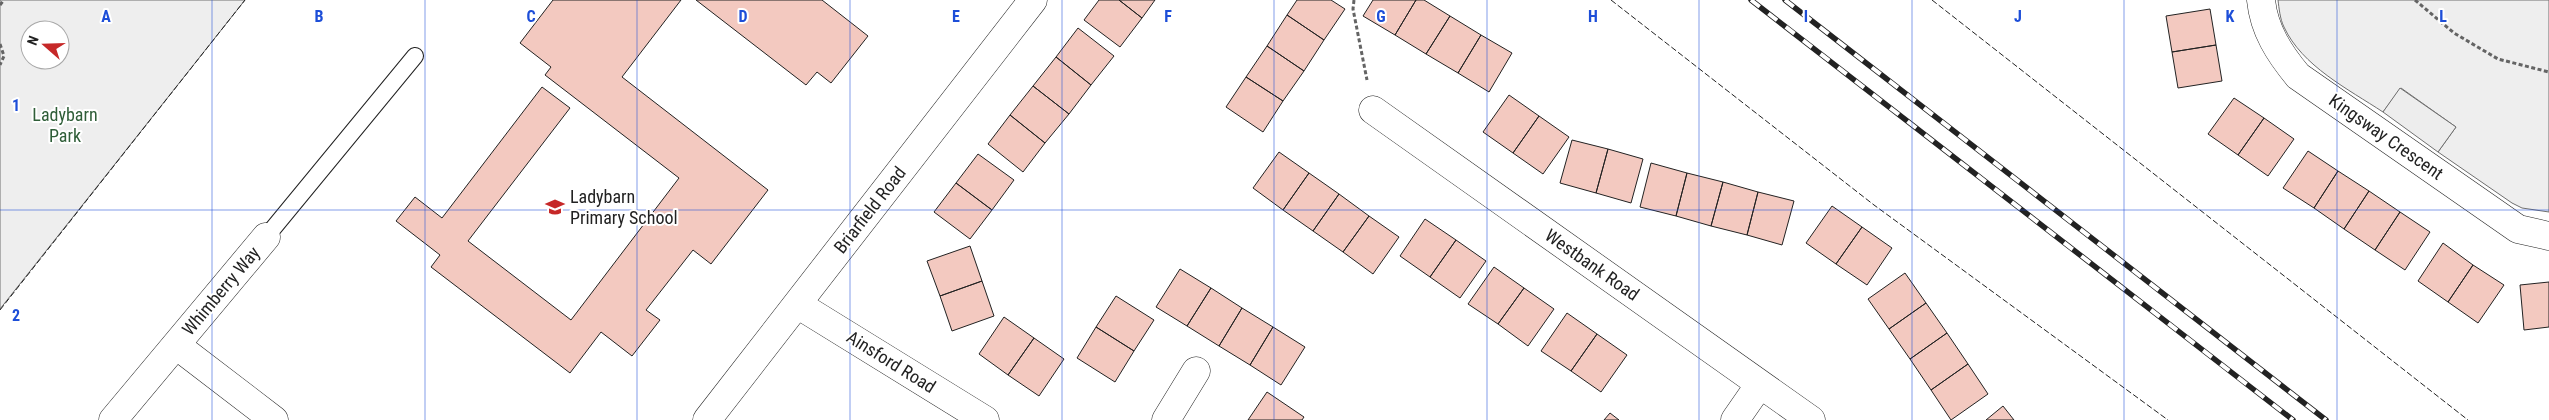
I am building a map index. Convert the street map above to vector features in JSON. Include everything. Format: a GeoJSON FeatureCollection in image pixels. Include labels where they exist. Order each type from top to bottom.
{"type":"FeatureCollection","features":[{"type":"Feature","properties":{"kind":"street","name":"Briarfield Road"},"geometry":{"type":"LineString","coordinates":[[707,420],[1033,0]]}},
{"type":"Feature","properties":{"kind":"street","name":"Kingsway Crescent"},"geometry":{"type":"LineString","coordinates":[[2261,0],[2262,15],[2271,37],[2281,56],[2298,76],[2518,229],[2549,236]]}},
{"type":"Feature","properties":{"kind":"street","name":"Westbank Road"},"geometry":{"type":"LineString","coordinates":[[1373,110],[1811,420]]}},
{"type":"Feature","properties":{"kind":"street","name":"Whimberry Way"},"geometry":{"type":"LineString","coordinates":[[113,420],[266,237]]}},
{"type":"Feature","properties":{"kind":"street","name":"Ainsford Road"},"geometry":{"type":"LineString","coordinates":[[797,304],[985,420]]}},
{"type":"Feature","properties":{"kind":"street","name":"Whimberry Way"},"geometry":{"type":"LineString","coordinates":[[176,345],[274,420]]}},
{"type":"Feature","properties":{"kind":"street"},"geometry":{"type":"LineString","coordinates":[[1166,420],[1196,371]]}},
{"type":"Feature","properties":{"kind":"street"},"geometry":{"type":"LineString","coordinates":[[1735,420],[1760,384]]}},
{"type":"Feature","properties":{"kind":"lane"},"geometry":{"type":"LineString","coordinates":[[266,237],[415,56]]}},
{"type":"Feature","properties":{"kind":"path"},"geometry":{"type":"LineString","coordinates":[[0,5],[4,0]]}},
{"type":"Feature","properties":{"kind":"path"},"geometry":{"type":"LineString","coordinates":[[1354,0],[1353,9],[1373,110]]}},
{"type":"Feature","properties":{"kind":"path"},"geometry":{"type":"LineString","coordinates":[[2415,0],[2454,33],[2498,59],[2549,72]]}},
{"type":"Feature","properties":{"kind":"path"},"geometry":{"type":"LineString","coordinates":[[0,44],[4,56],[0,65]]}},
{"type":"Feature","properties":{"kind":"green space","name":"Ladybarn Park"},"geometry":{"type":"Polygon","coordinates":[[[0,0],[245,0],[0,309],[0,0]]]}},
{"type":"Feature","properties":{"kind":"green space"},"geometry":{"type":"Polygon","coordinates":[[[2278,0],[2549,0],[2549,212],[2522,208],[2512,203],[2438,152],[2456,127],[2401,88],[2383,112],[2327,76],[2302,54],[2292,41],[2283,24],[2278,0]]]}},
{"type":"Feature","properties":{"kind":"shaded area"},"geometry":{"type":"Polygon","coordinates":[[[2400,88],[2456,127],[2438,152],[2383,112],[2400,88]]]}},
{"type":"Feature","properties":{"kind":"building"},"geometry":{"type":"Polygon","coordinates":[[[553,0],[681,0],[622,77],[768,190],[711,264],[693,250],[646,310],[660,320],[632,356],[601,332],[570,373],[431,267],[440,255],[396,221],[415,197],[442,218],[542,87],[570,108],[468,241],[571,320],[679,178],[545,75],[551,67],[520,43],[553,0]]]}},
{"type":"Feature","properties":{"kind":"building"},"geometry":{"type":"Polygon","coordinates":[[[696,0],[822,0],[868,36],[831,83],[817,72],[806,85],[696,0]]]}},
{"type":"Feature","properties":{"kind":"building"},"geometry":{"type":"Polygon","coordinates":[[[1099,0],[1119,0],[1142,18],[1120,47],[1084,20],[1099,0]]]}},
{"type":"Feature","properties":{"kind":"building"},"geometry":{"type":"Polygon","coordinates":[[[1119,0],[1155,0],[1142,18],[1119,0]]]}},
{"type":"Feature","properties":{"kind":"building"},"geometry":{"type":"Polygon","coordinates":[[[1297,0],[1331,0],[1345,9],[1324,40],[1287,15],[1297,0]]]}},
{"type":"Feature","properties":{"kind":"building"},"geometry":{"type":"Polygon","coordinates":[[[1373,0],[1416,0],[1395,35],[1363,16],[1373,0]]]}},
{"type":"Feature","properties":{"kind":"building"},"geometry":{"type":"Polygon","coordinates":[[[1416,0],[1424,0],[1450,16],[1426,54],[1395,35],[1416,0]]]}},
{"type":"Feature","properties":{"kind":"building"},"geometry":{"type":"Polygon","coordinates":[[[2210,9],[2216,45],[2172,52],[2166,16],[2210,9]]]}},
{"type":"Feature","properties":{"kind":"building"},"geometry":{"type":"Polygon","coordinates":[[[1287,15],[1324,40],[1304,71],[1267,46],[1287,15]]]}},
{"type":"Feature","properties":{"kind":"building"},"geometry":{"type":"Polygon","coordinates":[[[1450,16],[1481,35],[1458,73],[1426,54],[1450,16]]]}},
{"type":"Feature","properties":{"kind":"building"},"geometry":{"type":"Polygon","coordinates":[[[1078,28],[1114,56],[1091,85],[1056,57],[1078,28]]]}},
{"type":"Feature","properties":{"kind":"building"},"geometry":{"type":"Polygon","coordinates":[[[1481,35],[1512,53],[1489,92],[1458,73],[1481,35]]]}},
{"type":"Feature","properties":{"kind":"building"},"geometry":{"type":"Polygon","coordinates":[[[2216,45],[2222,81],[2178,88],[2172,52],[2216,45]]]}},
{"type":"Feature","properties":{"kind":"building"},"geometry":{"type":"Polygon","coordinates":[[[1267,46],[1304,71],[1283,101],[1246,77],[1267,46]]]}},
{"type":"Feature","properties":{"kind":"building"},"geometry":{"type":"Polygon","coordinates":[[[1056,57],[1091,85],[1069,114],[1033,86],[1056,57]]]}},
{"type":"Feature","properties":{"kind":"building"},"geometry":{"type":"Polygon","coordinates":[[[1246,77],[1283,101],[1263,132],[1226,107],[1246,77]]]}},
{"type":"Feature","properties":{"kind":"building"},"geometry":{"type":"Polygon","coordinates":[[[1033,86],[1069,114],[1045,143],[1010,115],[1033,86]]]}},
{"type":"Feature","properties":{"kind":"building"},"geometry":{"type":"Polygon","coordinates":[[[1509,95],[1539,116],[1513,153],[1483,132],[1509,95]]]}},
{"type":"Feature","properties":{"kind":"building"},"geometry":{"type":"Polygon","coordinates":[[[2234,98],[2264,118],[2238,155],[2208,134],[2234,98]]]}},
{"type":"Feature","properties":{"kind":"building"},"geometry":{"type":"Polygon","coordinates":[[[1010,115],[1045,143],[1023,172],[988,144],[1010,115]]]}},
{"type":"Feature","properties":{"kind":"building"},"geometry":{"type":"Polygon","coordinates":[[[1539,116],[1569,137],[1543,174],[1513,153],[1539,116]]]}},
{"type":"Feature","properties":{"kind":"building"},"geometry":{"type":"Polygon","coordinates":[[[2264,118],[2294,139],[2268,176],[2238,155],[2264,118]]]}},
{"type":"Feature","properties":{"kind":"building"},"geometry":{"type":"Polygon","coordinates":[[[1572,140],[1608,149],[1596,193],[1560,183],[1572,140]]]}},
{"type":"Feature","properties":{"kind":"building"},"geometry":{"type":"Polygon","coordinates":[[[1608,149],[1643,159],[1631,203],[1596,193],[1608,149]]]}},
{"type":"Feature","properties":{"kind":"building"},"geometry":{"type":"Polygon","coordinates":[[[2308,151],[2338,171],[2314,208],[2283,188],[2308,151]]]}},
{"type":"Feature","properties":{"kind":"building"},"geometry":{"type":"Polygon","coordinates":[[[1279,152],[1309,173],[1283,210],[1253,188],[1279,152]]]}},
{"type":"Feature","properties":{"kind":"building"},"geometry":{"type":"Polygon","coordinates":[[[978,154],[1014,180],[992,210],[956,183],[978,154]]]}},
{"type":"Feature","properties":{"kind":"building"},"geometry":{"type":"Polygon","coordinates":[[[1651,163],[1687,173],[1676,216],[1640,207],[1651,163]]]}},
{"type":"Feature","properties":{"kind":"building"},"geometry":{"type":"Polygon","coordinates":[[[2338,171],[2369,191],[2344,229],[2314,208],[2338,171]]]}},
{"type":"Feature","properties":{"kind":"building"},"geometry":{"type":"Polygon","coordinates":[[[1309,173],[1339,194],[1313,231],[1283,210],[1309,173]]]}},
{"type":"Feature","properties":{"kind":"building"},"geometry":{"type":"Polygon","coordinates":[[[1687,173],[1723,182],[1711,226],[1676,216],[1687,173]]]}},
{"type":"Feature","properties":{"kind":"building"},"geometry":{"type":"Polygon","coordinates":[[[1723,182],[1758,192],[1747,235],[1711,226],[1723,182]]]}},
{"type":"Feature","properties":{"kind":"building"},"geometry":{"type":"Polygon","coordinates":[[[956,183],[992,210],[970,239],[934,212],[956,183]]]}},
{"type":"Feature","properties":{"kind":"building"},"geometry":{"type":"Polygon","coordinates":[[[2369,191],[2400,212],[2375,250],[2344,229],[2369,191]]]}},
{"type":"Feature","properties":{"kind":"building"},"geometry":{"type":"Polygon","coordinates":[[[1758,192],[1794,201],[1782,245],[1747,235],[1758,192]]]}},
{"type":"Feature","properties":{"kind":"building"},"geometry":{"type":"Polygon","coordinates":[[[1339,194],[1369,216],[1343,252],[1313,231],[1339,194]]]}},
{"type":"Feature","properties":{"kind":"building"},"geometry":{"type":"Polygon","coordinates":[[[1832,206],[1862,227],[1836,264],[1806,243],[1832,206]]]}},
{"type":"Feature","properties":{"kind":"building"},"geometry":{"type":"Polygon","coordinates":[[[2400,212],[2430,232],[2405,270],[2375,250],[2400,212]]]}},
{"type":"Feature","properties":{"kind":"building"},"geometry":{"type":"Polygon","coordinates":[[[1369,216],[1399,237],[1373,274],[1343,252],[1369,216]]]}},
{"type":"Feature","properties":{"kind":"building"},"geometry":{"type":"Polygon","coordinates":[[[1425,219],[1456,240],[1430,277],[1400,256],[1425,219]]]}},
{"type":"Feature","properties":{"kind":"building"},"geometry":{"type":"Polygon","coordinates":[[[1862,227],[1892,248],[1867,285],[1836,264],[1862,227]]]}},
{"type":"Feature","properties":{"kind":"building"},"geometry":{"type":"Polygon","coordinates":[[[1456,240],[1486,261],[1460,298],[1430,277],[1456,240]]]}},
{"type":"Feature","properties":{"kind":"building"},"geometry":{"type":"Polygon","coordinates":[[[2443,243],[2473,265],[2448,302],[2418,281],[2443,243]]]}},
{"type":"Feature","properties":{"kind":"building"},"geometry":{"type":"Polygon","coordinates":[[[970,246],[982,281],[940,296],[927,261],[970,246]]]}},
{"type":"Feature","properties":{"kind":"building"},"geometry":{"type":"Polygon","coordinates":[[[2473,265],[2504,285],[2478,323],[2448,302],[2473,265]]]}},
{"type":"Feature","properties":{"kind":"building"},"geometry":{"type":"Polygon","coordinates":[[[1494,267],[1524,288],[1498,324],[1468,304],[1494,267]]]}},
{"type":"Feature","properties":{"kind":"building"},"geometry":{"type":"Polygon","coordinates":[[[1180,269],[1211,288],[1187,326],[1156,307],[1180,269]]]}},
{"type":"Feature","properties":{"kind":"building"},"geometry":{"type":"Polygon","coordinates":[[[1905,273],[1926,303],[1889,329],[1868,299],[1905,273]]]}},
{"type":"Feature","properties":{"kind":"building"},"geometry":{"type":"Polygon","coordinates":[[[982,281],[994,316],[952,331],[940,296],[982,281]]]}},
{"type":"Feature","properties":{"kind":"building"},"geometry":{"type":"Polygon","coordinates":[[[2549,282],[2549,327],[2524,330],[2520,285],[2549,282]]]}},
{"type":"Feature","properties":{"kind":"building"},"geometry":{"type":"Polygon","coordinates":[[[1211,288],[1242,308],[1219,346],[1187,326],[1211,288]]]}},
{"type":"Feature","properties":{"kind":"building"},"geometry":{"type":"Polygon","coordinates":[[[1524,288],[1554,309],[1528,346],[1498,324],[1524,288]]]}},
{"type":"Feature","properties":{"kind":"building"},"geometry":{"type":"Polygon","coordinates":[[[1116,296],[1154,320],[1134,351],[1096,327],[1116,296]]]}},
{"type":"Feature","properties":{"kind":"building"},"geometry":{"type":"Polygon","coordinates":[[[1926,303],[1947,333],[1910,359],[1889,329],[1926,303]]]}},
{"type":"Feature","properties":{"kind":"building"},"geometry":{"type":"Polygon","coordinates":[[[1242,308],[1273,327],[1250,365],[1219,346],[1242,308]]]}},
{"type":"Feature","properties":{"kind":"building"},"geometry":{"type":"Polygon","coordinates":[[[1567,313],[1597,334],[1571,371],[1541,351],[1567,313]]]}},
{"type":"Feature","properties":{"kind":"building"},"geometry":{"type":"Polygon","coordinates":[[[1004,317],[1034,338],[1008,375],[979,354],[1004,317]]]}},
{"type":"Feature","properties":{"kind":"building"},"geometry":{"type":"Polygon","coordinates":[[[1096,327],[1134,351],[1115,382],[1077,358],[1096,327]]]}},
{"type":"Feature","properties":{"kind":"building"},"geometry":{"type":"Polygon","coordinates":[[[1273,327],[1305,347],[1281,385],[1250,365],[1273,327]]]}},
{"type":"Feature","properties":{"kind":"building"},"geometry":{"type":"Polygon","coordinates":[[[1947,333],[1968,364],[1931,390],[1910,359],[1947,333]]]}},
{"type":"Feature","properties":{"kind":"building"},"geometry":{"type":"Polygon","coordinates":[[[1597,334],[1627,355],[1601,392],[1571,371],[1597,334]]]}},
{"type":"Feature","properties":{"kind":"building"},"geometry":{"type":"Polygon","coordinates":[[[1034,338],[1064,359],[1039,396],[1008,375],[1034,338]]]}},
{"type":"Feature","properties":{"kind":"building"},"geometry":{"type":"Polygon","coordinates":[[[1968,364],[1988,394],[1951,420],[1931,390],[1968,364]]]}},
{"type":"Feature","properties":{"kind":"building"},"geometry":{"type":"Polygon","coordinates":[[[1267,392],[1304,417],[1302,420],[1248,420],[1267,392]]]}},
{"type":"Feature","properties":{"kind":"building"},"geometry":{"type":"Polygon","coordinates":[[[2003,406],[2014,420],[1986,420],[2003,406]]]}},
{"type":"Feature","properties":{"kind":"building"},"geometry":{"type":"Polygon","coordinates":[[[1610,413],[1619,420],[1604,420],[1610,413]]]}},
{"type":"Feature","properties":{"kind":"railway"},"geometry":{"type":"LineString","coordinates":[[1751,0],[2293,420]]}},
{"type":"Feature","properties":{"kind":"railway"},"geometry":{"type":"LineString","coordinates":[[1785,0],[2326,420]]}},
{"type":"Feature","properties":{"kind":"fence"},"geometry":{"type":"LineString","coordinates":[[0,310],[245,0]]}},
{"type":"Feature","properties":{"kind":"fence"},"geometry":{"type":"LineString","coordinates":[[1611,0],[1874,205],[2168,420]]}},
{"type":"Feature","properties":{"kind":"fence"},"geometry":{"type":"LineString","coordinates":[[1932,0],[2468,420]]}},
{"type":"Feature","properties":{"kind":"place","name":"Ladybarn Primary School"},"geometry":{"type":"Point","coordinates":[555,207]}}]}
